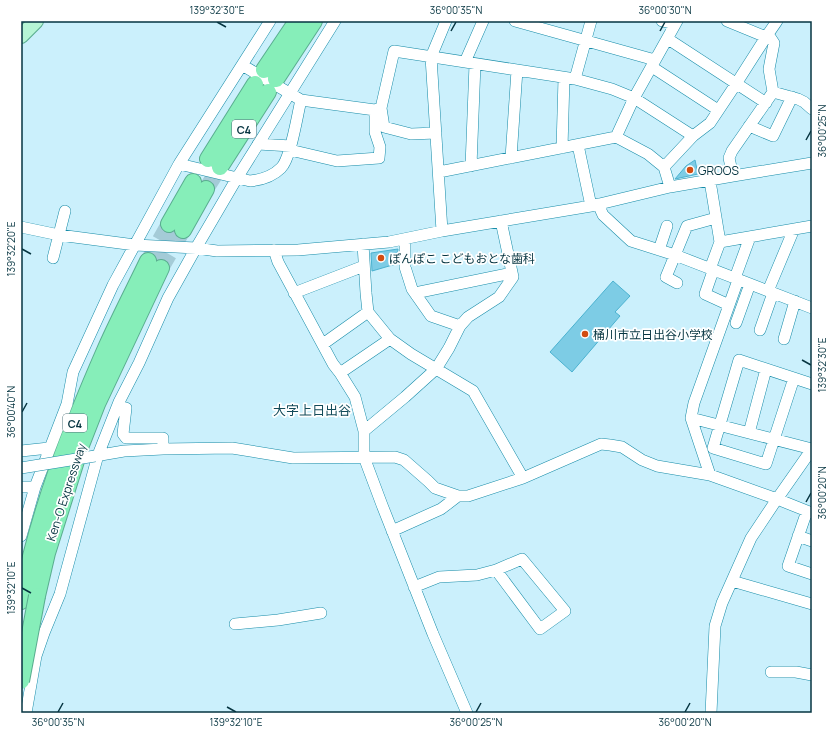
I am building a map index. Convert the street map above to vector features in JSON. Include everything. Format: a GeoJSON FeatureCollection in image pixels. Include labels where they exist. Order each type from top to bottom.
{"type":"FeatureCollection","features":[{"type":"Feature","properties":{"kind":"highway","name":"C4"},"geometry":{"type":"LineString","coordinates":[[214,163],[266,81],[296,21]]}},
{"type":"Feature","properties":{"kind":"highway","name":"C4"},"geometry":{"type":"LineString","coordinates":[[266,81],[314,21]]}},
{"type":"Feature","properties":{"kind":"highway"},"geometry":{"type":"LineString","coordinates":[[176,227],[200,186]]}},
{"type":"Feature","properties":{"kind":"highway","name":"Ken-O Expressway"},"geometry":{"type":"LineString","coordinates":[[21,681],[27,596],[47,552],[81,445],[155,265]]}},
{"type":"Feature","properties":{"kind":"main road"},"geometry":{"type":"LineString","coordinates":[[21,36],[36,21]]}},
{"type":"Feature","properties":{"kind":"street"},"geometry":{"type":"LineString","coordinates":[[21,536],[35,487],[67,404],[73,372],[113,285],[179,164],[270,21]]}},
{"type":"Feature","properties":{"kind":"street"},"geometry":{"type":"LineString","coordinates":[[26,713],[36,656],[60,594],[96,456],[118,406],[168,298],[196,248],[237,178],[335,21]]}},
{"type":"Feature","properties":{"kind":"street"},"geometry":{"type":"LineString","coordinates":[[442,232],[430,57],[446,21]]}},
{"type":"Feature","properties":{"kind":"street"},"geometry":{"type":"LineString","coordinates":[[471,166],[470,63],[483,21]]}},
{"type":"Feature","properties":{"kind":"street"},"geometry":{"type":"LineString","coordinates":[[515,21],[586,41],[654,63],[718,110]]}},
{"type":"Feature","properties":{"kind":"street"},"geometry":{"type":"LineString","coordinates":[[575,79],[591,21]]}},
{"type":"Feature","properties":{"kind":"street"},"geometry":{"type":"LineString","coordinates":[[616,137],[634,98],[676,23],[662,21]]}},
{"type":"Feature","properties":{"kind":"street"},"geometry":{"type":"LineString","coordinates":[[727,21],[767,35],[774,43],[769,69],[773,92],[732,151],[730,158],[733,176]]}},
{"type":"Feature","properties":{"kind":"street"},"geometry":{"type":"LineString","coordinates":[[664,167],[693,136],[710,123],[777,21]]}},
{"type":"Feature","properties":{"kind":"street"},"geometry":{"type":"LineString","coordinates":[[668,39],[766,103]]}},
{"type":"Feature","properties":{"kind":"street"},"geometry":{"type":"LineString","coordinates":[[258,144],[290,148],[337,162],[379,158],[380,147],[375,132],[378,109],[394,51],[575,79],[612,89],[634,98],[693,136]]}},
{"type":"Feature","properties":{"kind":"street"},"geometry":{"type":"LineString","coordinates":[[242,65],[301,100],[378,109]]}},
{"type":"Feature","properties":{"kind":"street"},"geometry":{"type":"LineString","coordinates":[[512,158],[517,70]]}},
{"type":"Feature","properties":{"kind":"street"},"geometry":{"type":"LineString","coordinates":[[562,148],[564,78]]}},
{"type":"Feature","properties":{"kind":"street"},"geometry":{"type":"LineString","coordinates":[[773,92],[798,99],[812,109]]}},
{"type":"Feature","properties":{"kind":"street"},"geometry":{"type":"LineString","coordinates":[[749,126],[773,136],[792,97]]}},
{"type":"Feature","properties":{"kind":"street"},"geometry":{"type":"LineString","coordinates":[[179,164],[250,181],[258,180],[273,173],[281,168],[286,160],[301,100]]}},
{"type":"Feature","properties":{"kind":"street"},"geometry":{"type":"LineString","coordinates":[[378,109],[384,127],[411,134],[436,133]]}},
{"type":"Feature","properties":{"kind":"street"},"geometry":{"type":"LineString","coordinates":[[439,172],[616,137],[648,154],[664,167],[670,187]]}},
{"type":"Feature","properties":{"kind":"street"},"geometry":{"type":"LineString","coordinates":[[578,145],[595,205],[603,215],[631,241],[675,255],[812,308]]}},
{"type":"Feature","properties":{"kind":"street"},"geometry":{"type":"LineString","coordinates":[[21,228],[59,235],[135,245],[196,248],[216,251],[298,250],[389,242],[595,205],[670,187],[812,163]]}},
{"type":"Feature","properties":{"kind":"street"},"geometry":{"type":"LineString","coordinates":[[710,181],[720,242],[705,294],[729,305]]}},
{"type":"Feature","properties":{"kind":"street"},"geometry":{"type":"LineString","coordinates":[[53,258],[65,211]]}},
{"type":"Feature","properties":{"kind":"street"},"geometry":{"type":"LineString","coordinates":[[677,283],[666,277],[687,226],[716,218]]}},
{"type":"Feature","properties":{"kind":"street"},"geometry":{"type":"LineString","coordinates":[[364,430],[405,397],[436,369],[460,326],[468,317],[499,297],[513,277],[501,221]]}},
{"type":"Feature","properties":{"kind":"street"},"geometry":{"type":"LineString","coordinates":[[659,250],[668,226]]}},
{"type":"Feature","properties":{"kind":"street"},"geometry":{"type":"LineString","coordinates":[[720,242],[812,226]]}},
{"type":"Feature","properties":{"kind":"street"},"geometry":{"type":"LineString","coordinates":[[760,330],[771,292],[794,229]]}},
{"type":"Feature","properties":{"kind":"street"},"geometry":{"type":"LineString","coordinates":[[710,474],[691,418],[694,403],[729,305],[750,237]]}},
{"type":"Feature","properties":{"kind":"street"},"geometry":{"type":"LineString","coordinates":[[405,239],[405,267],[412,289],[431,316],[460,326]]}},
{"type":"Feature","properties":{"kind":"street"},"geometry":{"type":"LineString","coordinates":[[363,244],[368,312],[390,339],[411,354],[473,391],[523,478]]}},
{"type":"Feature","properties":{"kind":"street"},"geometry":{"type":"LineString","coordinates":[[274,250],[278,262],[294,293],[333,364],[355,397],[364,430],[364,457],[414,587],[467,713]]}},
{"type":"Feature","properties":{"kind":"street"},"geometry":{"type":"LineString","coordinates":[[294,293],[364,266]]}},
{"type":"Feature","properties":{"kind":"street"},"geometry":{"type":"LineString","coordinates":[[415,293],[512,273]]}},
{"type":"Feature","properties":{"kind":"street"},"geometry":{"type":"LineString","coordinates":[[736,323],[750,284]]}},
{"type":"Feature","properties":{"kind":"street"},"geometry":{"type":"LineString","coordinates":[[784,338],[795,301]]}},
{"type":"Feature","properties":{"kind":"street"},"geometry":{"type":"LineString","coordinates":[[323,344],[368,312]]}},
{"type":"Feature","properties":{"kind":"street"},"geometry":{"type":"LineString","coordinates":[[340,373],[390,339]]}},
{"type":"Feature","properties":{"kind":"street"},"geometry":{"type":"LineString","coordinates":[[794,378],[766,464],[713,448],[739,360],[766,369],[794,378],[812,384]]}},
{"type":"Feature","properties":{"kind":"street"},"geometry":{"type":"LineString","coordinates":[[749,433],[766,369]]}},
{"type":"Feature","properties":{"kind":"street"},"geometry":{"type":"LineString","coordinates":[[118,406],[126,408],[122,434],[126,438],[163,438],[163,449]]}},
{"type":"Feature","properties":{"kind":"street"},"geometry":{"type":"LineString","coordinates":[[691,418],[812,449],[751,538],[722,603],[715,626],[711,713]]}},
{"type":"Feature","properties":{"kind":"street"},"geometry":{"type":"LineString","coordinates":[[21,468],[124,451],[163,449],[232,448],[294,458],[395,457],[404,460],[435,488],[458,496],[468,496],[523,478],[601,444],[622,447],[642,460],[657,466],[710,474],[809,512],[798,536],[788,566],[812,574]]}},
{"type":"Feature","properties":{"kind":"street"},"geometry":{"type":"LineString","coordinates":[[21,451],[49,448]]}},
{"type":"Feature","properties":{"kind":"street"},"geometry":{"type":"LineString","coordinates":[[21,487],[35,487]]}},
{"type":"Feature","properties":{"kind":"street"},"geometry":{"type":"LineString","coordinates":[[392,532],[440,509],[458,496]]}},
{"type":"Feature","properties":{"kind":"street"},"geometry":{"type":"LineString","coordinates":[[798,536],[812,541]]}},
{"type":"Feature","properties":{"kind":"street"},"geometry":{"type":"LineString","coordinates":[[414,587],[439,577],[477,575],[496,570],[522,559],[565,611],[540,629],[496,570]]}},
{"type":"Feature","properties":{"kind":"street"},"geometry":{"type":"LineString","coordinates":[[732,581],[812,604]]}},
{"type":"Feature","properties":{"kind":"street"},"geometry":{"type":"LineString","coordinates":[[235,624],[278,620],[320,613]]}},
{"type":"Feature","properties":{"kind":"street"},"geometry":{"type":"LineString","coordinates":[[21,653],[36,656]]}},
{"type":"Feature","properties":{"kind":"street"},"geometry":{"type":"LineString","coordinates":[[771,672],[796,672],[812,675]]}},
{"type":"Feature","properties":{"kind":"building","name":"GROOS"},"geometry":{"type":"Polygon","coordinates":[[[695,160],[698,174],[675,179],[686,166],[695,160]]]}},
{"type":"Feature","properties":{"kind":"building","name":"ぽんぽこ こどもおとな歯科"},"geometry":{"type":"Polygon","coordinates":[[[398,249],[396,264],[372,271],[371,253],[398,249]]]}},
{"type":"Feature","properties":{"kind":"building","name":"桶川市立日出谷小学校"},"geometry":{"type":"Polygon","coordinates":[[[613,281],[630,296],[615,312],[620,316],[572,372],[550,352],[613,281]]]}},
{"type":"Feature","properties":{"kind":"tunnel"},"geometry":{"type":"LineString","coordinates":[[206,189],[220,167]]}},
{"type":"Feature","properties":{"kind":"tunnel"},"geometry":{"type":"LineString","coordinates":[[148,261],[169,224]]}},
{"type":"Feature","properties":{"kind":"tunnel"},"geometry":{"type":"LineString","coordinates":[[161,268],[183,230]]}},
{"type":"Feature","properties":{"kind":"place","name":"GROOS"},"geometry":{"type":"Point","coordinates":[690,170]}},
{"type":"Feature","properties":{"kind":"place","name":"ぽんぽこ こどもおとな歯科"},"geometry":{"type":"Point","coordinates":[381,258]}},
{"type":"Feature","properties":{"kind":"place","name":"桶川市立日出谷小学校"},"geometry":{"type":"Point","coordinates":[585,334]}},
{"type":"Feature","properties":{"kind":"district","name":"大字上日出谷"},"geometry":{"type":"Point","coordinates":[312,410]}}]}
